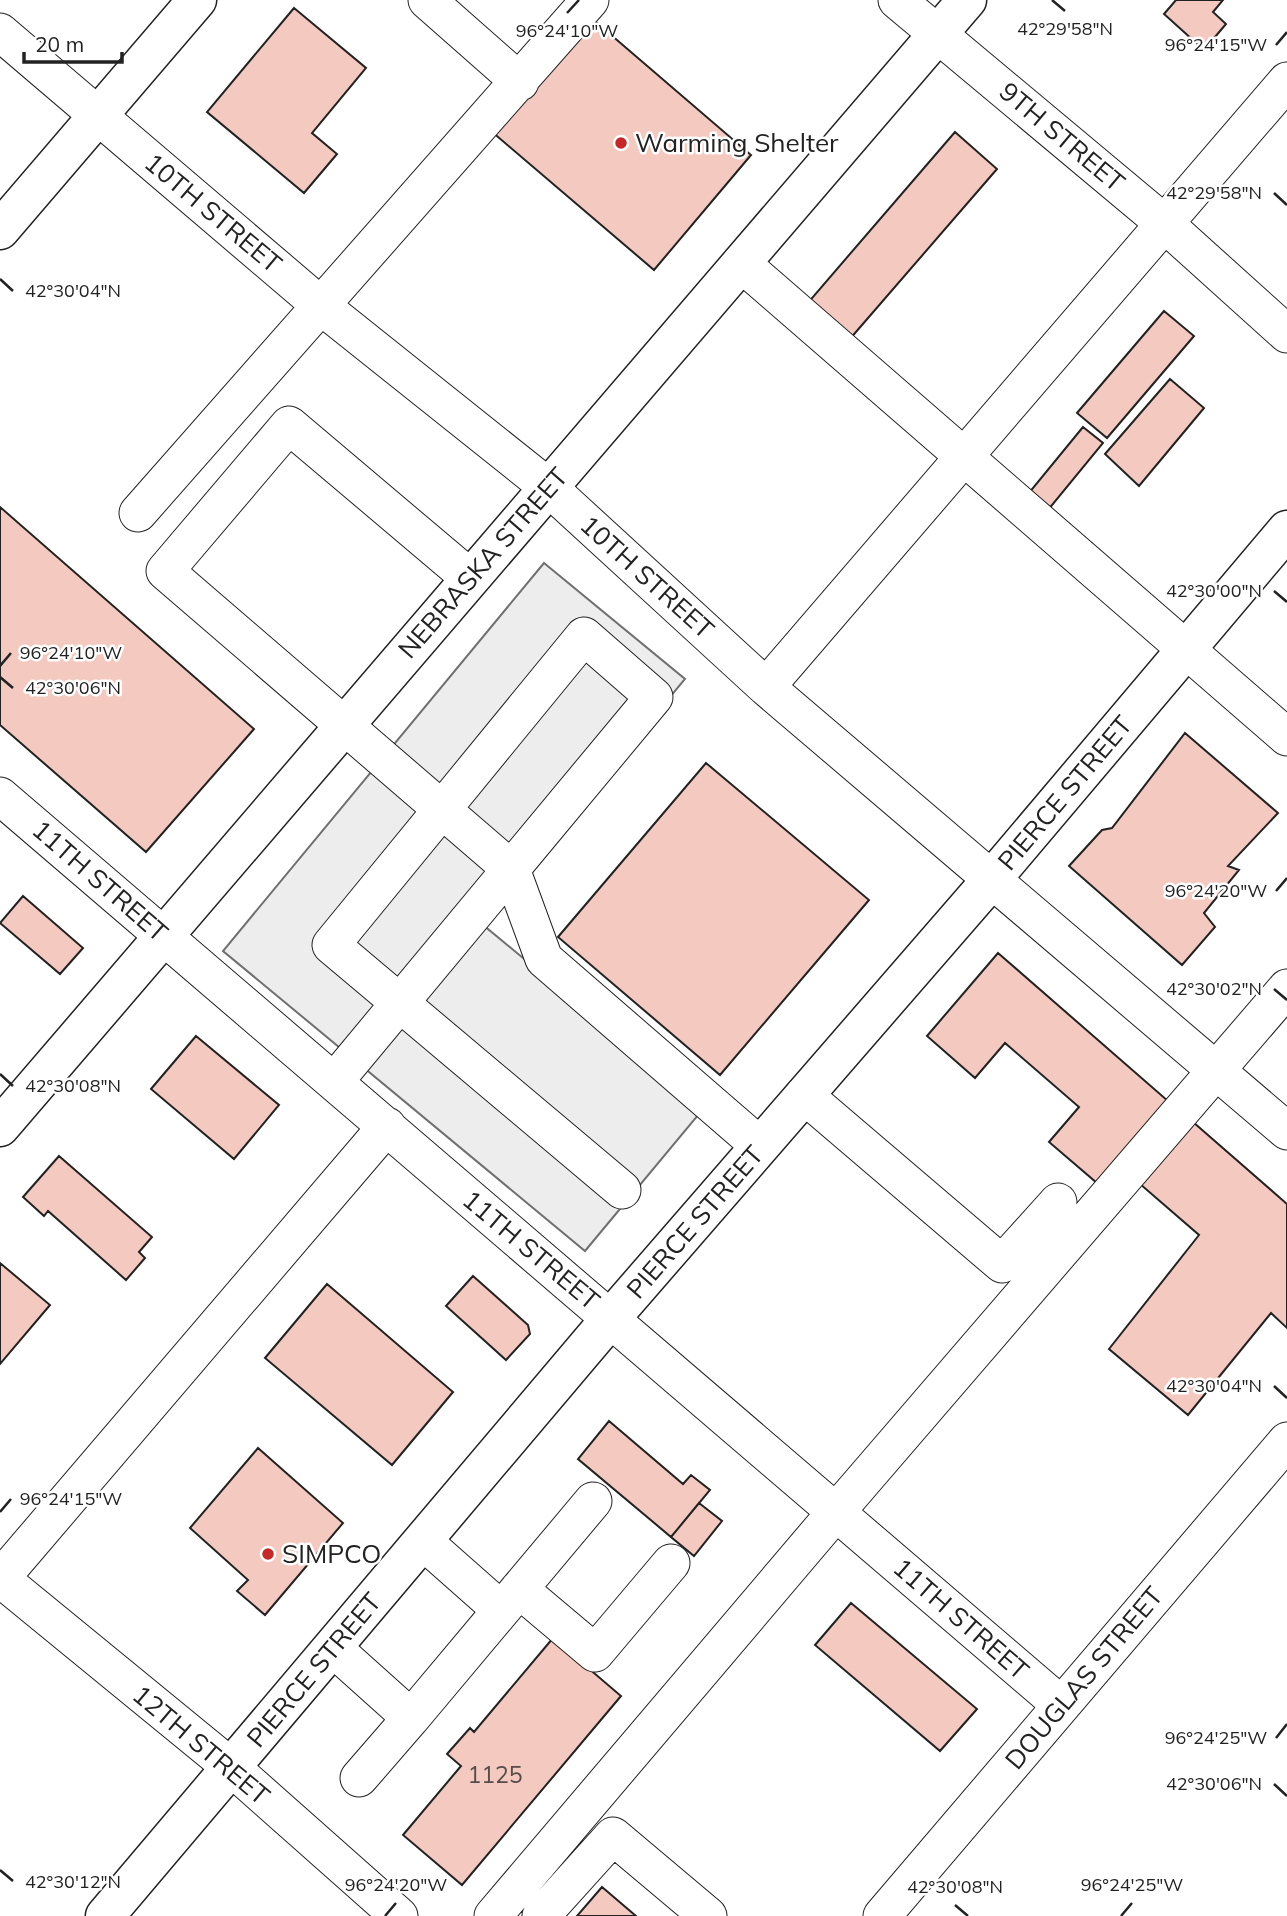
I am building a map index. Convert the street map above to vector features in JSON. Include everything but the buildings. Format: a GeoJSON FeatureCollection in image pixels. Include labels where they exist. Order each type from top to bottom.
{"type":"FeatureCollection","features":[{"type":"Feature","properties":{"kind":"main road"},"geometry":{"type":"LineString","coordinates":[[0,230],[197,0]]}},
{"type":"Feature","properties":{"kind":"main road","name":"NEBRASKA STREET"},"geometry":{"type":"LineString","coordinates":[[0,1127],[967,0]]}},
{"type":"Feature","properties":{"kind":"main road","name":"PIERCE STREET"},"geometry":{"type":"LineString","coordinates":[[105,1916],[611,1318],[992,879],[1287,530]]}},
{"type":"Feature","properties":{"kind":"street"},"geometry":{"type":"LineString","coordinates":[[427,0],[520,82]]}},
{"type":"Feature","properties":{"kind":"street"},"geometry":{"type":"LineString","coordinates":[[138,513],[590,0]]}},
{"type":"Feature","properties":{"kind":"street","name":"9TH STREET"},"geometry":{"type":"LineString","coordinates":[[897,0],[1165,225],[1287,334]]}},
{"type":"Feature","properties":{"kind":"street","name":"10TH STREET"},"geometry":{"type":"LineString","coordinates":[[0,32],[320,305],[548,487],[766,687],[1287,1131]]}},
{"type":"Feature","properties":{"kind":"street"},"geometry":{"type":"LineString","coordinates":[[766,687],[1287,81]]}},
{"type":"Feature","properties":{"kind":"street"},"geometry":{"type":"LineString","coordinates":[[741,263],[1287,737]]}},
{"type":"Feature","properties":{"kind":"street"},"geometry":{"type":"LineString","coordinates":[[470,578],[289,425],[165,571],[511,869],[544,959],[760,1146]]}},
{"type":"Feature","properties":{"kind":"street"},"geometry":{"type":"LineString","coordinates":[[334,1082],[399,1004],[654,697],[584,636],[331,945],[399,1004],[622,1190]]}},
{"type":"Feature","properties":{"kind":"street","name":"11TH STREET"},"geometry":{"type":"LineString","coordinates":[[0,796],[1061,1705]]}},
{"type":"Feature","properties":{"kind":"street"},"geometry":{"type":"LineString","coordinates":[[493,1916],[836,1511],[1287,988]]}},
{"type":"Feature","properties":{"kind":"street"},"geometry":{"type":"LineString","coordinates":[[804,1095],[1002,1264],[1058,1202]]}},
{"type":"Feature","properties":{"kind":"street"},"geometry":{"type":"LineString","coordinates":[[0,1578],[387,1126]]}},
{"type":"Feature","properties":{"kind":"street","name":"DOUGLAS STREET"},"geometry":{"type":"LineString","coordinates":[[882,1916],[1287,1441]]}},
{"type":"Feature","properties":{"kind":"street"},"geometry":{"type":"LineString","coordinates":[[359,1778],[593,1501]]}},
{"type":"Feature","properties":{"kind":"street"},"geometry":{"type":"LineString","coordinates":[[423,1541],[595,1653],[671,1563]]}},
{"type":"Feature","properties":{"kind":"street","name":"12TH STREET"},"geometry":{"type":"LineString","coordinates":[[0,1578],[232,1768],[398,1916]]}},
{"type":"Feature","properties":{"kind":"street"},"geometry":{"type":"LineString","coordinates":[[333,1648],[411,1717]]}},
{"type":"Feature","properties":{"kind":"street"},"geometry":{"type":"LineString","coordinates":[[541,1916],[612,1836],[708,1916]]}},
{"type":"Feature","properties":{"kind":"shaded area"},"geometry":{"type":"Polygon","coordinates":[[[544,563],[685,679],[482,924],[704,1108],[585,1251],[223,951],[544,563]]]}},
{"type":"Feature","properties":{"kind":"place","name":"Warming Shelter"},"geometry":{"type":"Point","coordinates":[621,143]}},
{"type":"Feature","properties":{"kind":"place","name":"SIMPCO"},"geometry":{"type":"Point","coordinates":[268,1554]}}]}
